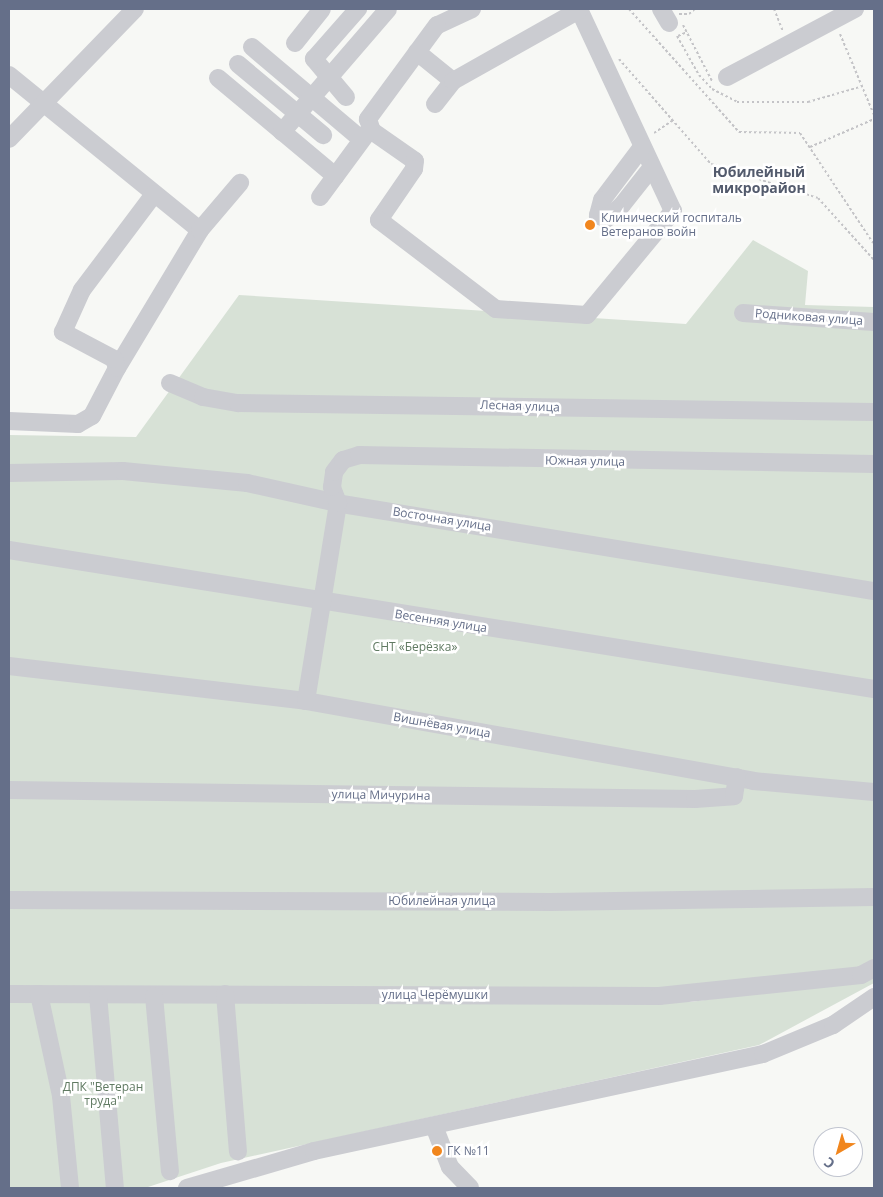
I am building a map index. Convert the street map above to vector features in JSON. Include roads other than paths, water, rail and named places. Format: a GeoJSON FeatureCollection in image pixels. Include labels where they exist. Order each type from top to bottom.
{"type":"FeatureCollection","features":[{"type":"Feature","properties":{"kind":"street"},"geometry":{"type":"LineString","coordinates":[[9,139],[44,106],[135,9]]}},
{"type":"Feature","properties":{"kind":"street"},"geometry":{"type":"LineString","coordinates":[[295,43],[322,9]]}},
{"type":"Feature","properties":{"kind":"street"},"geometry":{"type":"LineString","coordinates":[[346,97],[328,80],[314,59],[358,9]]}},
{"type":"Feature","properties":{"kind":"street"},"geometry":{"type":"LineString","coordinates":[[282,132],[388,9]]}},
{"type":"Feature","properties":{"kind":"street"},"geometry":{"type":"LineString","coordinates":[[320,197],[363,131],[368,119],[437,25],[472,9]]}},
{"type":"Feature","properties":{"kind":"street"},"geometry":{"type":"LineString","coordinates":[[252,47],[312,97],[363,131],[415,161],[414,170],[379,220],[496,309],[588,315],[673,211],[579,9],[453,81],[435,104]]}},
{"type":"Feature","properties":{"kind":"street"},"geometry":{"type":"LineString","coordinates":[[727,77],[855,9]]}},
{"type":"Feature","properties":{"kind":"street"},"geometry":{"type":"LineString","coordinates":[[417,52],[453,81]]}},
{"type":"Feature","properties":{"kind":"street"},"geometry":{"type":"LineString","coordinates":[[238,64],[323,135]]}},
{"type":"Feature","properties":{"kind":"street"},"geometry":{"type":"LineString","coordinates":[[9,75],[44,106],[200,230]]}},
{"type":"Feature","properties":{"kind":"street"},"geometry":{"type":"LineString","coordinates":[[218,78],[335,176]]}},
{"type":"Feature","properties":{"kind":"street"},"geometry":{"type":"LineString","coordinates":[[9,421],[78,424],[92,416],[117,368],[200,230],[240,183]]}},
{"type":"Feature","properties":{"kind":"street"},"geometry":{"type":"LineString","coordinates":[[117,368],[114,359],[63,332],[82,290],[154,194]]}},
{"type":"Feature","properties":{"kind":"street","name":"Родниковая улица"},"geometry":{"type":"LineString","coordinates":[[743,313],[874,322]]}},
{"type":"Feature","properties":{"kind":"street","name":"Лесная улица"},"geometry":{"type":"LineString","coordinates":[[170,383],[203,397],[238,403],[874,412]]}},
{"type":"Feature","properties":{"kind":"street","name":"Южная улица"},"geometry":{"type":"LineString","coordinates":[[306,702],[324,602],[338,502],[332,487],[334,472],[343,460],[359,455],[874,464]]}},
{"type":"Feature","properties":{"kind":"street","name":"Восточная улица"},"geometry":{"type":"LineString","coordinates":[[9,473],[170,475],[247,484],[338,502],[874,591]]}},
{"type":"Feature","properties":{"kind":"street","name":"Весенняя улица"},"geometry":{"type":"LineString","coordinates":[[9,550],[874,690]]}},
{"type":"Feature","properties":{"kind":"street","name":"Вишнёвая улица"},"geometry":{"type":"LineString","coordinates":[[9,666],[306,702],[737,776],[874,792]]}},
{"type":"Feature","properties":{"kind":"street","name":"улица Мичурина"},"geometry":{"type":"LineString","coordinates":[[9,790],[696,799],[734,796],[737,776]]}},
{"type":"Feature","properties":{"kind":"street","name":"Юбилейная улица"},"geometry":{"type":"LineString","coordinates":[[9,900],[550,902],[874,897]]}},
{"type":"Feature","properties":{"kind":"street","name":"улица Черёмушки"},"geometry":{"type":"LineString","coordinates":[[9,994],[154,996],[225,994],[668,996],[868,972]]}},
{"type":"Feature","properties":{"kind":"street"},"geometry":{"type":"LineString","coordinates":[[39,994],[61,1096],[70,1188]]}},
{"type":"Feature","properties":{"kind":"street"},"geometry":{"type":"LineString","coordinates":[[225,994],[238,1151]]}},
{"type":"Feature","properties":{"kind":"street"},"geometry":{"type":"LineString","coordinates":[[98,995],[115,1188]]}},
{"type":"Feature","properties":{"kind":"street"},"geometry":{"type":"LineString","coordinates":[[154,996],[170,1171]]}},
{"type":"Feature","properties":{"kind":"street"},"geometry":{"type":"LineString","coordinates":[[187,1188],[314,1150],[434,1126],[763,1054],[833,1025],[874,997]]}},
{"type":"Feature","properties":{"kind":"street"},"geometry":{"type":"LineString","coordinates":[[434,1126],[450,1167],[470,1188]]}},
{"type":"Feature","properties":{"kind":"place","name":"Клинический госпиталь Ветеранов войн"},"geometry":{"type":"Point","coordinates":[590,225]}},
{"type":"Feature","properties":{"kind":"place","name":"ГК №11"},"geometry":{"type":"Point","coordinates":[437,1151]}},
{"type":"Feature","properties":{"kind":"district","name":"Юбилейный микрорайон"},"geometry":{"type":"Point","coordinates":[759,180]}},
{"type":"Feature","properties":{"kind":"park label","name":"СНТ «Берёзка»"},"geometry":{"type":"Point","coordinates":[415,647]}},
{"type":"Feature","properties":{"kind":"park label","name":"ДПК \"Ветеран труда\""},"geometry":{"type":"Point","coordinates":[103,1094]}}]}
